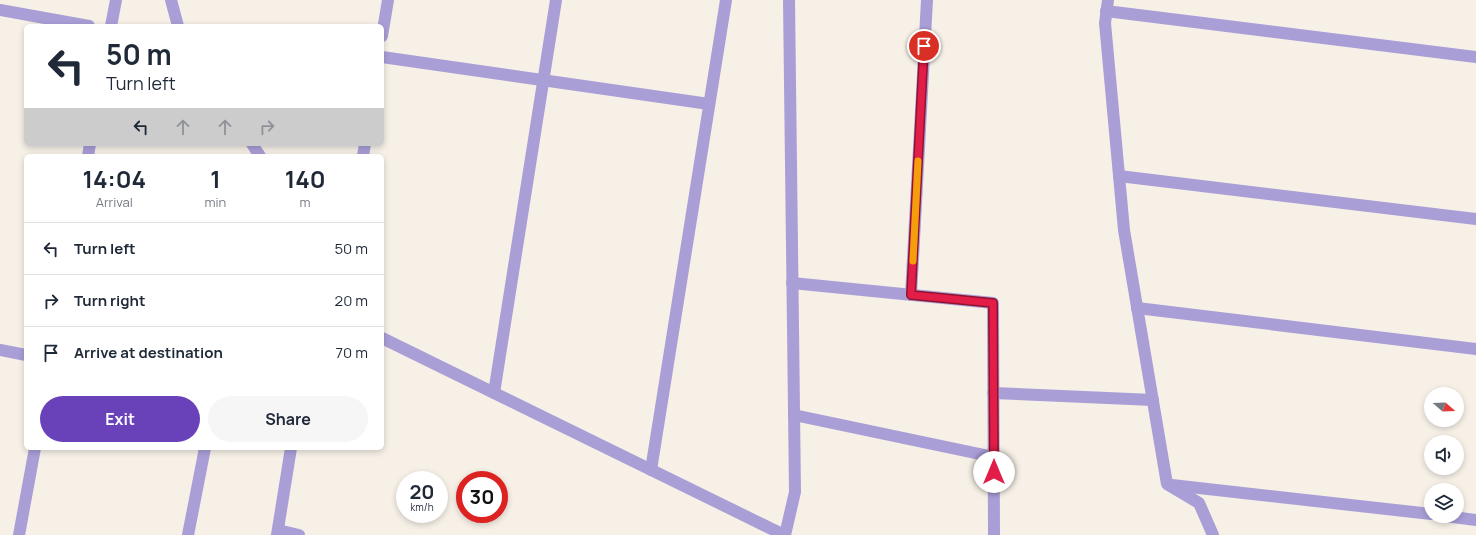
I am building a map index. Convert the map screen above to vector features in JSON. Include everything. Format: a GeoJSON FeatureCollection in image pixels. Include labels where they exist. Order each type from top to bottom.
{"type":"FeatureCollection","features":[{"type":"Feature","properties":{"kind":"street"},"geometry":{"type":"LineString","coordinates":[[111,24],[116,0]]}},
{"type":"Feature","properties":{"kind":"street"},"geometry":{"type":"LineString","coordinates":[[171,0],[177,24]]}},
{"type":"Feature","properties":{"kind":"street"},"geometry":{"type":"LineString","coordinates":[[384,24],[388,0]]}},
{"type":"Feature","properties":{"kind":"street"},"geometry":{"type":"LineString","coordinates":[[494,393],[556,0]]}},
{"type":"Feature","properties":{"kind":"street"},"geometry":{"type":"LineString","coordinates":[[651,470],[726,0]]}},
{"type":"Feature","properties":{"kind":"street"},"geometry":{"type":"LineString","coordinates":[[384,339],[785,535],[795,492],[789,0]]}},
{"type":"Feature","properties":{"kind":"street"},"geometry":{"type":"LineString","coordinates":[[911,295],[927,0]]}},
{"type":"Feature","properties":{"kind":"street"},"geometry":{"type":"LineString","coordinates":[[1213,535],[1199,503],[1167,484],[1124,230],[1105,23],[1107,5],[1476,57]]}},
{"type":"Feature","properties":{"kind":"street"},"geometry":{"type":"LineString","coordinates":[[0,10],[78,24]]}},
{"type":"Feature","properties":{"kind":"street"},"geometry":{"type":"LineString","coordinates":[[384,57],[709,104]]}},
{"type":"Feature","properties":{"kind":"street"},"geometry":{"type":"LineString","coordinates":[[1119,176],[1476,219]]}},
{"type":"Feature","properties":{"kind":"street"},"geometry":{"type":"LineString","coordinates":[[792,283],[993,303],[994,535]]}},
{"type":"Feature","properties":{"kind":"street"},"geometry":{"type":"LineString","coordinates":[[1137,308],[1476,349]]}},
{"type":"Feature","properties":{"kind":"street"},"geometry":{"type":"LineString","coordinates":[[0,350],[24,355]]}},
{"type":"Feature","properties":{"kind":"street"},"geometry":{"type":"LineString","coordinates":[[993,393],[1153,400]]}},
{"type":"Feature","properties":{"kind":"street"},"geometry":{"type":"LineString","coordinates":[[794,416],[994,457]]}},
{"type":"Feature","properties":{"kind":"street"},"geometry":{"type":"LineString","coordinates":[[19,535],[35,450]]}},
{"type":"Feature","properties":{"kind":"street"},"geometry":{"type":"LineString","coordinates":[[188,535],[205,450]]}},
{"type":"Feature","properties":{"kind":"street"},"geometry":{"type":"LineString","coordinates":[[291,450],[277,533],[299,535]]}},
{"type":"Feature","properties":{"kind":"street"},"geometry":{"type":"LineString","coordinates":[[1167,484],[1424,513]]}},
{"type":"Feature","properties":{"kind":"street"},"geometry":{"type":"LineString","coordinates":[[1464,518],[1476,520]]}},
{"type":"Feature","properties":{"kind":"slow traffic"},"geometry":{"type":"LineString","coordinates":[[913,261],[918,161]]}},
{"type":"Feature","properties":{"kind":"route"},"geometry":{"type":"LineString","coordinates":[[924,46],[911,295],[993,303],[994,472]]}}]}
